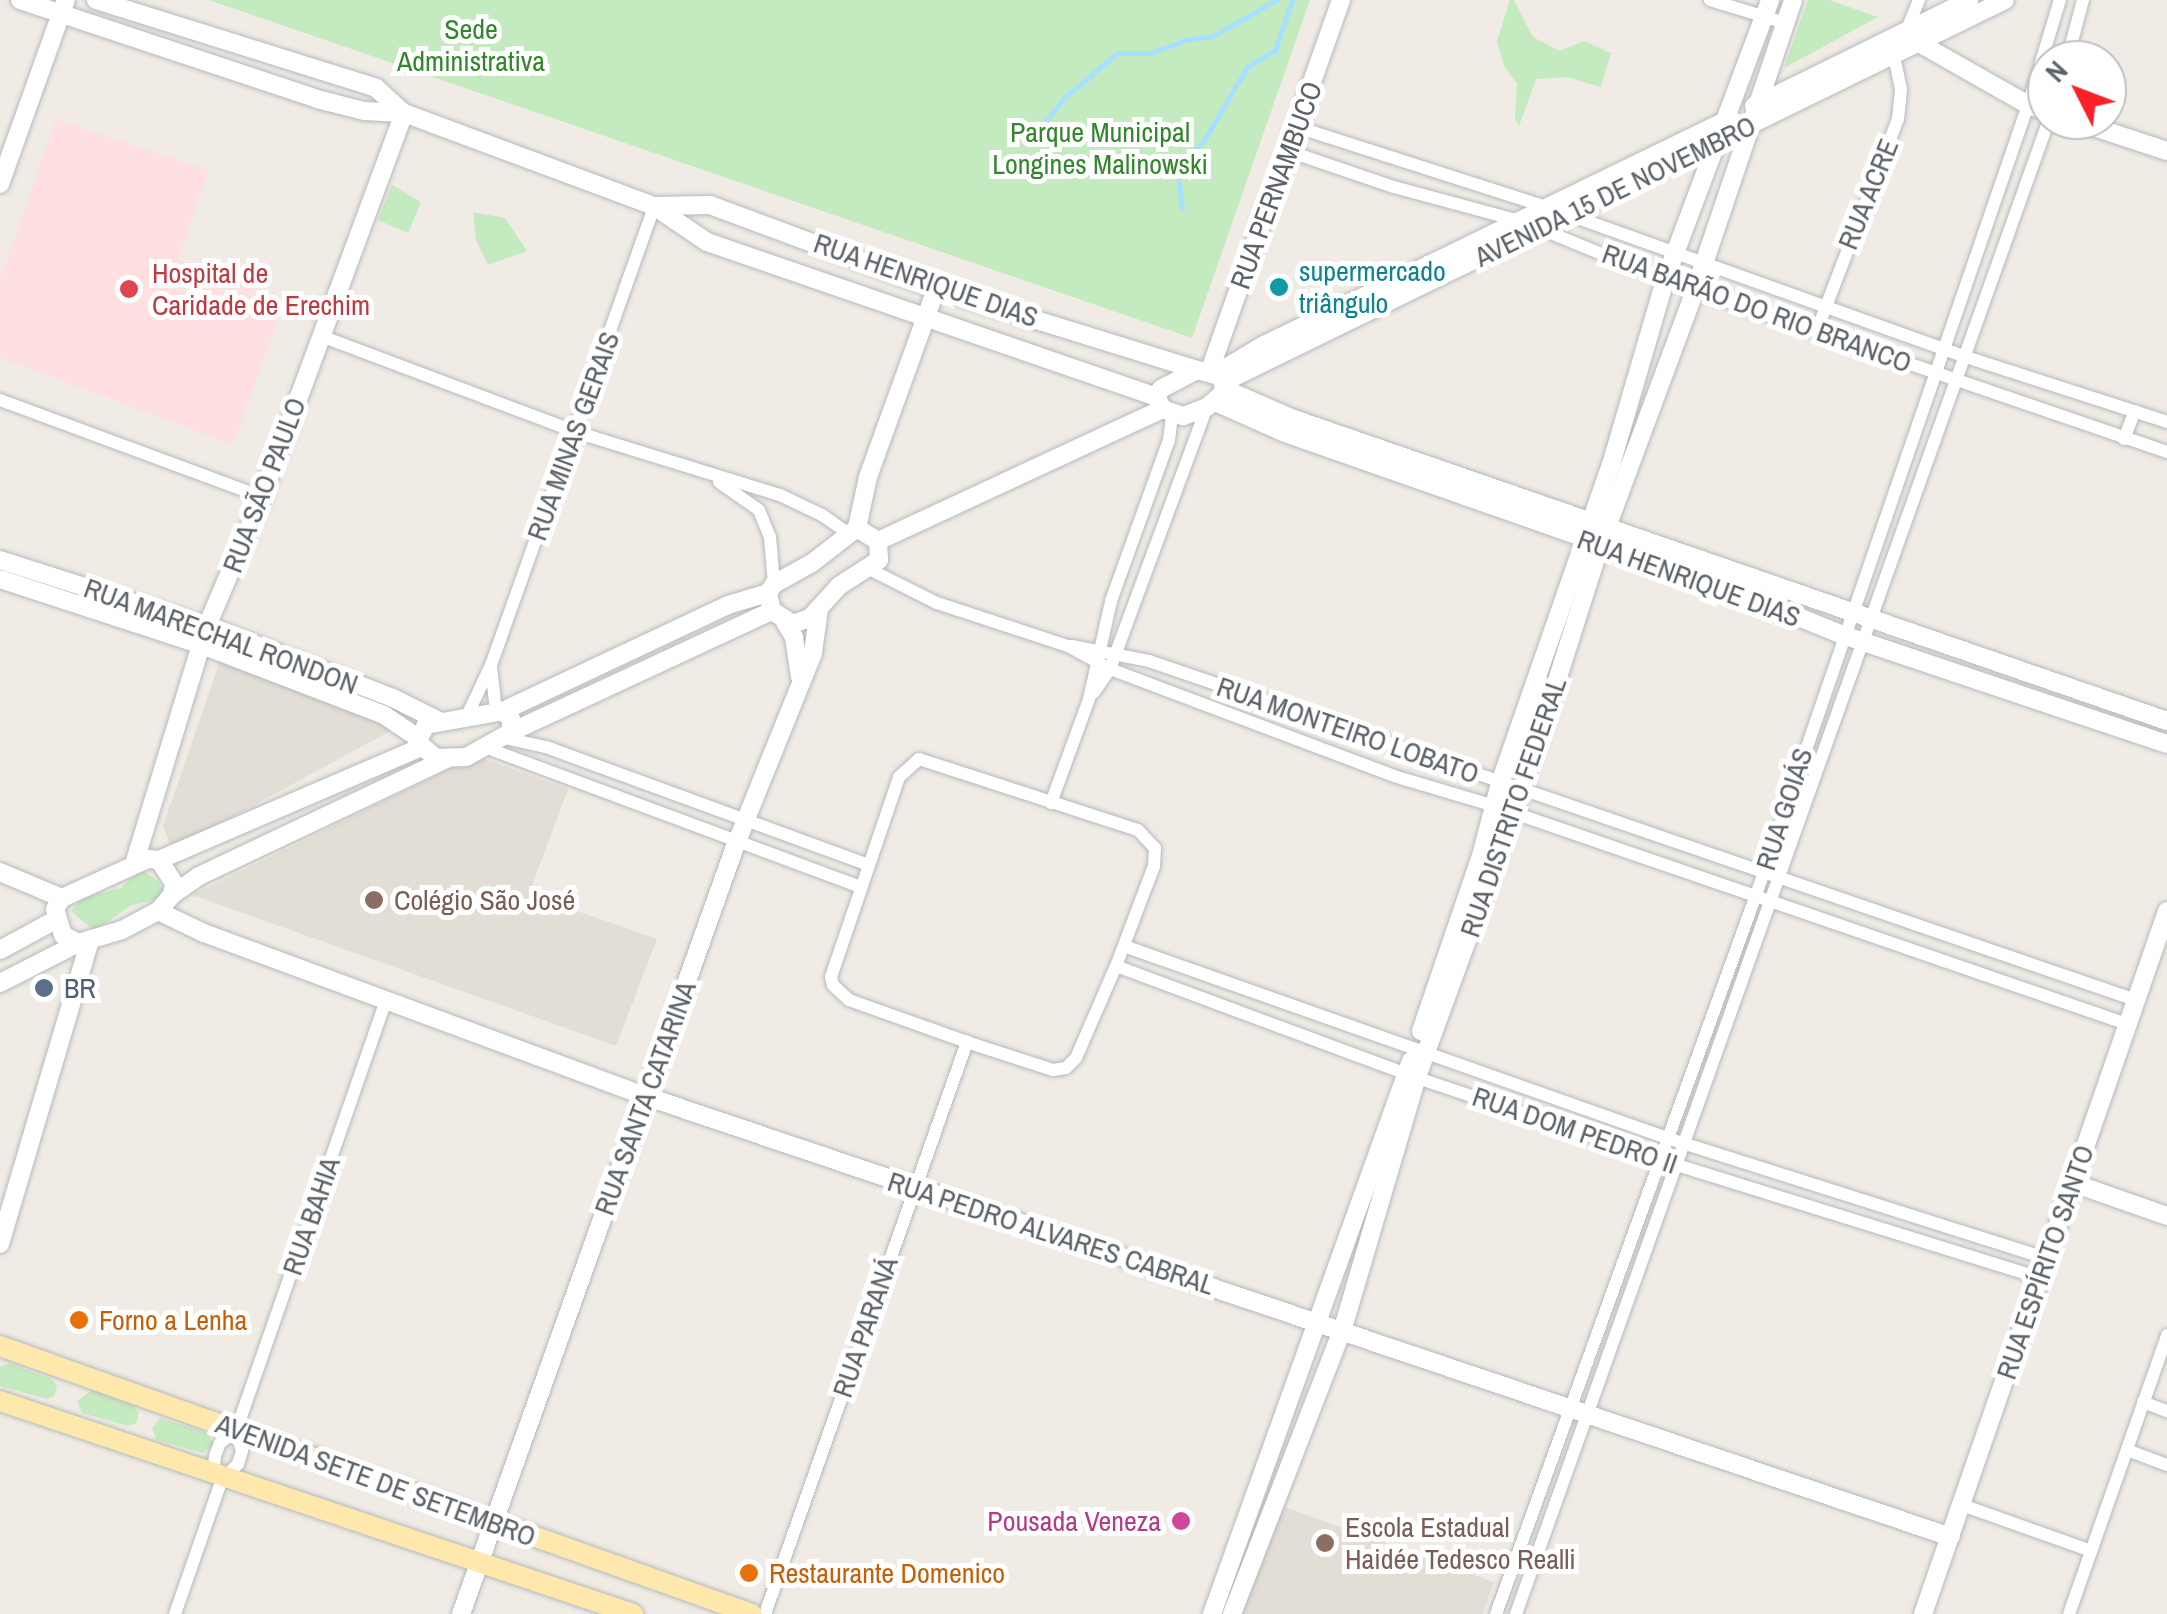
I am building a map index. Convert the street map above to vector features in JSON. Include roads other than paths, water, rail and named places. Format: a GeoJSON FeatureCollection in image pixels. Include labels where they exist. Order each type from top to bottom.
{"type":"FeatureCollection","features":[{"type":"Feature","properties":{"kind":"main road","name":"AVENIDA SETE DE SETEMBRO"},"geometry":{"type":"LineString","coordinates":[[0,1346],[752,1614]]}},
{"type":"Feature","properties":{"kind":"main road","name":"AVENIDA SETE DE SETEMBRO"},"geometry":{"type":"LineString","coordinates":[[0,1400],[135,1444],[222,1479],[480,1560],[633,1614]]}},
{"type":"Feature","properties":{"kind":"street","name":"RUA HENRIQUE DIAS"},"geometry":{"type":"LineString","coordinates":[[20,0],[63,7],[317,98],[364,111],[404,113],[654,206],[707,242],[926,317],[1164,407]]}},
{"type":"Feature","properties":{"kind":"street","name":"RUA HENRIQUE DIAS"},"geometry":{"type":"LineString","coordinates":[[96,0],[376,88],[404,113]]}},
{"type":"Feature","properties":{"kind":"street","name":"RUA PERNAMBUCO"},"geometry":{"type":"LineString","coordinates":[[1089,698],[1110,669],[1214,385],[1288,152],[1342,0]]}},
{"type":"Feature","properties":{"kind":"street"},"geometry":{"type":"LineString","coordinates":[[1710,0],[1766,9],[1786,23]]}},
{"type":"Feature","properties":{"kind":"street","name":"RUA DISTRITO FEDERAL"},"geometry":{"type":"LineString","coordinates":[[1212,1614],[1318,1320],[1412,1076],[1500,783],[1694,290],[1793,0]]}},
{"type":"Feature","properties":{"kind":"street"},"geometry":{"type":"LineString","coordinates":[[1919,0],[1911,39],[2027,104]]}},
{"type":"Feature","properties":{"kind":"street","name":"AVENIDA 15 DE NOVEMBRO"},"geometry":{"type":"LineString","coordinates":[[878,540],[1214,385],[1533,225],[1568,215],[1894,55],[1969,0]]}},
{"type":"Feature","properties":{"kind":"street","name":"AVENIDA 15 DE NOVEMBRO"},"geometry":{"type":"LineString","coordinates":[[1533,225],[1550,208],[1759,104],[2006,0]]}},
{"type":"Feature","properties":{"kind":"street","name":"RUA GOIÁS"},"geometry":{"type":"LineString","coordinates":[[2048,40],[2060,0]]}},
{"type":"Feature","properties":{"kind":"street"},"geometry":{"type":"LineString","coordinates":[[2072,40],[2083,0]]}},
{"type":"Feature","properties":{"kind":"street"},"geometry":{"type":"LineString","coordinates":[[0,184],[63,7]]}},
{"type":"Feature","properties":{"kind":"street","name":"RUA DISTRITO FEDERAL"},"geometry":{"type":"LineString","coordinates":[[1600,523],[1665,280],[1766,9]]}},
{"type":"Feature","properties":{"kind":"street","name":"RUA ACRE"},"geometry":{"type":"LineString","coordinates":[[1817,330],[1823,304],[1898,120],[1902,89],[1894,55]]}},
{"type":"Feature","properties":{"kind":"street","name":"RUA GOIÁS"},"geometry":{"type":"LineString","coordinates":[[1516,1614],[1667,1138],[1780,881],[1820,759],[1851,638],[1851,608],[2027,108]]}},
{"type":"Feature","properties":{"kind":"street","name":"RUA SÃO PAULO"},"geometry":{"type":"LineString","coordinates":[[136,861],[205,636],[262,497],[404,113]]}},
{"type":"Feature","properties":{"kind":"street","name":"RUA BARÃO DO RIO BRANCO"},"geometry":{"type":"LineString","coordinates":[[1297,127],[1550,208],[1942,349],[2167,422]]}},
{"type":"Feature","properties":{"kind":"street"},"geometry":{"type":"LineString","coordinates":[[2127,138],[2167,151]]}},
{"type":"Feature","properties":{"kind":"street","name":"RUA GOIÁS"},"geometry":{"type":"LineString","coordinates":[[1496,1614],[1636,1276],[1684,1143],[1802,752],[1851,638],[1869,617],[2042,140]]}},
{"type":"Feature","properties":{"kind":"street","name":"RUA BARÃO DO RIO BRANCO"},"geometry":{"type":"LineString","coordinates":[[1288,152],[1394,187],[1533,225],[1665,280],[2167,452]]}},
{"type":"Feature","properties":{"kind":"street"},"geometry":{"type":"LineString","coordinates":[[1394,187],[1401,162]]}},
{"type":"Feature","properties":{"kind":"street","name":"RUA HENRIQUE DIAS"},"geometry":{"type":"LineString","coordinates":[[654,206],[710,205],[936,289],[1214,385],[1291,418],[1851,608],[2167,721]]}},
{"type":"Feature","properties":{"kind":"street","name":"RUA MINAS GERAIS"},"geometry":{"type":"LineString","coordinates":[[465,720],[491,664],[654,206]]}},
{"type":"Feature","properties":{"kind":"street"},"geometry":{"type":"LineString","coordinates":[[1991,212],[2011,220]]}},
{"type":"Feature","properties":{"kind":"street"},"geometry":{"type":"LineString","coordinates":[[0,983],[84,941],[158,911],[198,876],[446,759],[487,748],[704,644],[775,602],[812,563],[852,530],[936,289]]}},
{"type":"Feature","properties":{"kind":"street"},"geometry":{"type":"LineString","coordinates":[[84,941],[62,934],[55,909],[62,898],[116,877],[136,861],[159,860],[419,742],[426,724],[499,711],[694,620],[775,602],[802,621],[839,586],[879,560],[878,540],[780,495],[708,476],[576,432],[321,336]]}},
{"type":"Feature","properties":{"kind":"street","name":"RUA HENRIQUE DIAS"},"geometry":{"type":"LineString","coordinates":[[1214,385],[1285,433],[1727,588],[1851,638],[2167,744]]}},
{"type":"Feature","properties":{"kind":"street","name":"AVENIDA 15 DE NOVEMBRO"},"geometry":{"type":"LineString","coordinates":[[1164,407],[1160,389],[1214,385]]}},
{"type":"Feature","properties":{"kind":"street"},"geometry":{"type":"LineString","coordinates":[[0,400],[262,497]]}},
{"type":"Feature","properties":{"kind":"street","name":"RUA PERNAMBUCO"},"geometry":{"type":"LineString","coordinates":[[1051,804],[1089,698],[1099,648],[1168,440],[1164,407]]}},
{"type":"Feature","properties":{"kind":"street"},"geometry":{"type":"LineString","coordinates":[[2124,439],[2135,411]]}},
{"type":"Feature","properties":{"kind":"street"},"geometry":{"type":"LineString","coordinates":[[708,476],[759,510],[770,537],[775,602],[794,636],[800,676]]}},
{"type":"Feature","properties":{"kind":"street"},"geometry":{"type":"LineString","coordinates":[[1894,493],[1912,498]]}},
{"type":"Feature","properties":{"kind":"street","name":"RUA DISTRITO FEDERAL"},"geometry":{"type":"LineString","coordinates":[[1420,1052],[1522,790],[1593,543]]}},
{"type":"Feature","properties":{"kind":"street","name":"RUA MARECHAL RONDON"},"geometry":{"type":"LineString","coordinates":[[0,560],[205,636],[393,698],[439,721]]}},
{"type":"Feature","properties":{"kind":"street"},"geometry":{"type":"LineString","coordinates":[[1727,588],[1733,568]]}},
{"type":"Feature","properties":{"kind":"street","name":"RUA MONTEIRO LOBATO"},"geometry":{"type":"LineString","coordinates":[[869,569],[937,603],[1068,646],[1110,669],[1397,777],[1494,806],[2127,1024]]}},
{"type":"Feature","properties":{"kind":"street","name":"RUA MARECHAL RONDON"},"geometry":{"type":"LineString","coordinates":[[0,579],[205,636],[384,715],[419,742]]}},
{"type":"Feature","properties":{"kind":"street","name":"RUA SANTA CATARINA"},"geometry":{"type":"LineString","coordinates":[[461,1614],[736,844],[800,676],[813,653],[819,609]]}},
{"type":"Feature","properties":{"kind":"street"},"geometry":{"type":"LineString","coordinates":[[694,620],[704,644]]}},
{"type":"Feature","properties":{"kind":"street","name":"RUA MONTEIRO LOBATO"},"geometry":{"type":"LineString","coordinates":[[1068,646],[1115,653],[2136,1000]]}},
{"type":"Feature","properties":{"kind":"street","name":"RUA MINAS GERAIS"},"geometry":{"type":"LineString","coordinates":[[491,664],[499,711]]}},
{"type":"Feature","properties":{"kind":"street"},"geometry":{"type":"LineString","coordinates":[[2044,702],[2050,680]]}},
{"type":"Feature","properties":{"kind":"street"},"geometry":{"type":"LineString","coordinates":[[499,711],[511,719],[508,735]]}},
{"type":"Feature","properties":{"kind":"street"},"geometry":{"type":"LineString","coordinates":[[508,735],[869,865]]}},
{"type":"Feature","properties":{"kind":"street"},"geometry":{"type":"LineString","coordinates":[[419,742],[446,759]]}},
{"type":"Feature","properties":{"kind":"street"},"geometry":{"type":"LineString","coordinates":[[487,748],[736,844],[861,887]]}},
{"type":"Feature","properties":{"kind":"street"},"geometry":{"type":"LineString","coordinates":[[1802,752],[1820,759]]}},
{"type":"Feature","properties":{"kind":"street"},"geometry":{"type":"LineString","coordinates":[[919,760],[1051,804],[1138,830],[1155,848],[1154,866],[1116,966],[1076,1058],[1066,1068],[1053,1070],[849,1000],[833,985],[831,977],[899,777],[919,760]]}},
{"type":"Feature","properties":{"kind":"street"},"geometry":{"type":"LineString","coordinates":[[672,820],[680,797]]}},
{"type":"Feature","properties":{"kind":"street"},"geometry":{"type":"LineString","coordinates":[[159,860],[174,883],[172,895]]}},
{"type":"Feature","properties":{"kind":"street"},"geometry":{"type":"LineString","coordinates":[[0,872],[62,898]]}},
{"type":"Feature","properties":{"kind":"street","name":"RUA ESPÍRITO SANTO"},"geometry":{"type":"LineString","coordinates":[[1923,1614],[2127,1024],[2161,949],[2167,910]]}},
{"type":"Feature","properties":{"kind":"street","name":"RUA PEDRO ALVARES CABRAL"},"geometry":{"type":"LineString","coordinates":[[158,911],[645,1096],[1342,1328],[1951,1537]]}},
{"type":"Feature","properties":{"kind":"street"},"geometry":{"type":"LineString","coordinates":[[18,974],[2,962],[8,946],[57,919]]}},
{"type":"Feature","properties":{"kind":"street"},"geometry":{"type":"LineString","coordinates":[[0,1244],[84,941]]}},
{"type":"Feature","properties":{"kind":"street","name":"RUA DOM PEDRO II"},"geometry":{"type":"LineString","coordinates":[[1124,946],[1667,1138],[2046,1258]]}},
{"type":"Feature","properties":{"kind":"street","name":"RUA DOM PEDRO II"},"geometry":{"type":"LineString","coordinates":[[1116,966],[1412,1076],[1660,1160],[2039,1278]]}},
{"type":"Feature","properties":{"kind":"street","name":"RUA BAHIA"},"geometry":{"type":"LineString","coordinates":[[236,1430],[386,1000]]}},
{"type":"Feature","properties":{"kind":"street","name":"RUA PARANÁ"},"geometry":{"type":"LineString","coordinates":[[765,1614],[967,1042]]}},
{"type":"Feature","properties":{"kind":"street","name":"RUA DISTRITO FEDERAL"},"geometry":{"type":"LineString","coordinates":[[1232,1614],[1342,1328],[1412,1076]]}},
{"type":"Feature","properties":{"kind":"street"},"geometry":{"type":"LineString","coordinates":[[2073,1183],[2167,1216]]}},
{"type":"Feature","properties":{"kind":"street"},"geometry":{"type":"LineString","coordinates":[[1622,1271],[1636,1276]]}},
{"type":"Feature","properties":{"kind":"street"},"geometry":{"type":"LineString","coordinates":[[2069,1614],[2167,1335]]}},
{"type":"Feature","properties":{"kind":"street"},"geometry":{"type":"LineString","coordinates":[[2144,1402],[2167,1411]]}},
{"type":"Feature","properties":{"kind":"street"},"geometry":{"type":"LineString","coordinates":[[175,1614],[222,1479],[238,1464],[242,1452],[236,1430],[220,1443],[215,1456],[214,1468],[222,1479]]}},
{"type":"Feature","properties":{"kind":"street"},"geometry":{"type":"LineString","coordinates":[[2127,1450],[2167,1465]]}},
{"type":"Feature","properties":{"kind":"street"},"geometry":{"type":"LineString","coordinates":[[1962,1505],[2091,1551]]}},
{"type":"Feature","properties":{"kind":"street"},"geometry":{"type":"LineString","coordinates":[[1509,1580],[1526,1586]]}},
{"type":"Feature","properties":{"kind":"waterway"},"geometry":{"type":"LineString","coordinates":[[1044,123],[1065,97],[1117,53],[1150,53],[1185,40],[1213,36],[1276,0]]}},
{"type":"Feature","properties":{"kind":"waterway"},"geometry":{"type":"LineString","coordinates":[[1182,208],[1177,167],[1205,139],[1247,67],[1275,50],[1292,0]]}},
{"type":"Feature","properties":{"kind":"place","name":"supermercado triângulo"},"geometry":{"type":"Point","coordinates":[1279,287]}},
{"type":"Feature","properties":{"kind":"place","name":"Hospital de Caridade de Erechim"},"geometry":{"type":"Point","coordinates":[129,289]}},
{"type":"Feature","properties":{"kind":"place","name":"Colégio São José"},"geometry":{"type":"Point","coordinates":[374,900]}},
{"type":"Feature","properties":{"kind":"place","name":"BR"},"geometry":{"type":"Point","coordinates":[44,988]}},
{"type":"Feature","properties":{"kind":"place","name":"Forno a Lenha"},"geometry":{"type":"Point","coordinates":[79,1320]}},
{"type":"Feature","properties":{"kind":"place","name":"Pousada Veneza"},"geometry":{"type":"Point","coordinates":[1181,1521]}},
{"type":"Feature","properties":{"kind":"place","name":"Escola Estadual Haidée Tedesco Realli"},"geometry":{"type":"Point","coordinates":[1325,1543]}},
{"type":"Feature","properties":{"kind":"place","name":"Restaurante Domenico"},"geometry":{"type":"Point","coordinates":[749,1573]}},
{"type":"Feature","properties":{"kind":"park label","name":"Sede Administrativa"},"geometry":{"type":"Point","coordinates":[471,45]}},
{"type":"Feature","properties":{"kind":"park label","name":"Parque Municipal Longines Malinowski"},"geometry":{"type":"Point","coordinates":[1100,148]}}]}
